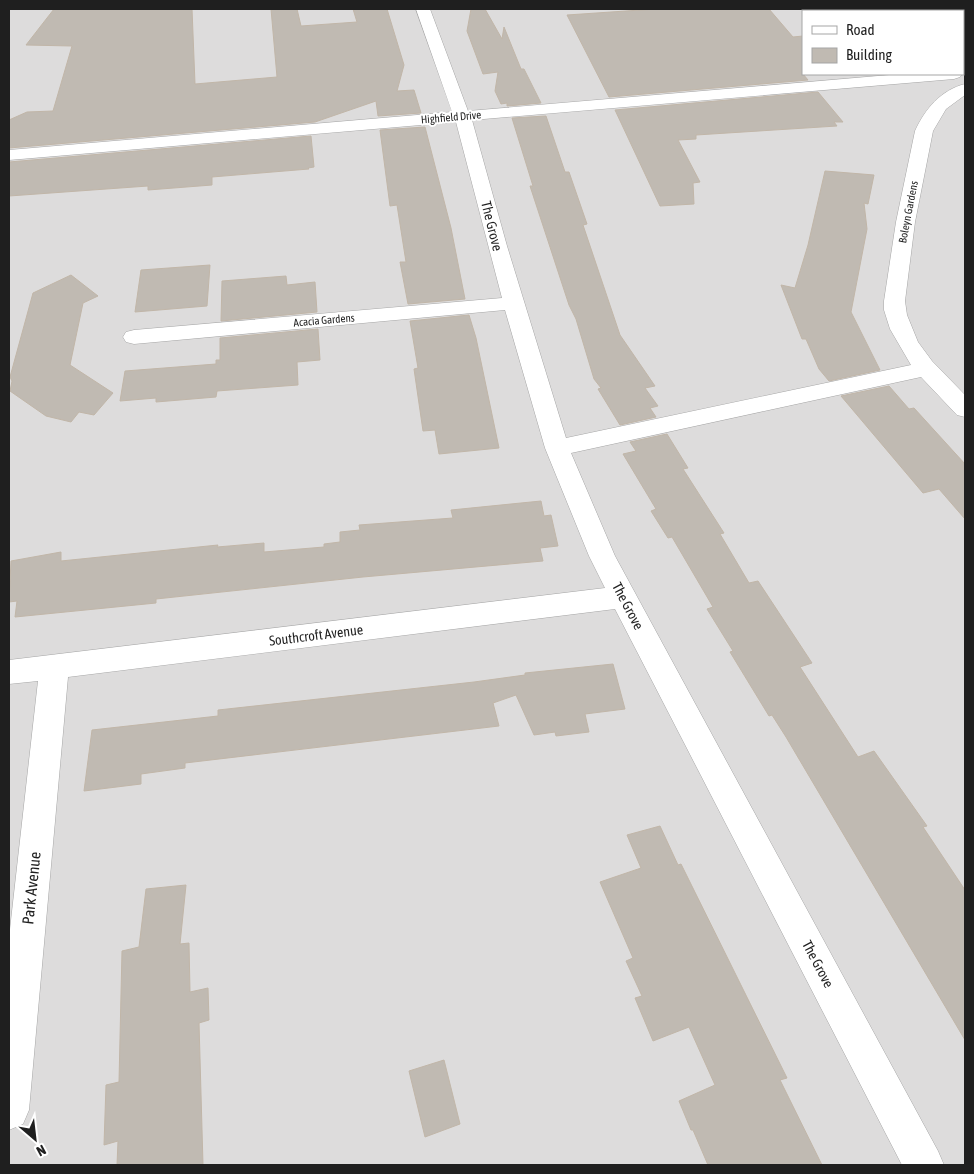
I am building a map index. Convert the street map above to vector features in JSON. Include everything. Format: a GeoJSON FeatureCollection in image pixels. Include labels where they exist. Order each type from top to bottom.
{"type":"FeatureCollection","features":[{"type":"Feature","properties":{"kind":"street","name":"The Grove"},"geometry":{"type":"LineString","coordinates":[[422,9],[462,116],[513,303],[557,448],[602,556],[924,1165]]}},
{"type":"Feature","properties":{"kind":"street","name":"Highfield Drive"},"geometry":{"type":"LineString","coordinates":[[9,155],[942,75]]}},
{"type":"Feature","properties":{"kind":"street"},"geometry":{"type":"LineString","coordinates":[[893,79],[900,85],[928,100]]}},
{"type":"Feature","properties":{"kind":"street","name":"Boleyn Gardens"},"geometry":{"type":"LineString","coordinates":[[965,89],[928,100],[928,121],[924,131],[902,244],[894,302],[899,325],[919,360],[965,408]]}},
{"type":"Feature","properties":{"kind":"street","name":"Acacia Gardens"},"geometry":{"type":"LineString","coordinates":[[134,337],[513,303]]}},
{"type":"Feature","properties":{"kind":"street"},"geometry":{"type":"LineString","coordinates":[[557,448],[919,360]]}},
{"type":"Feature","properties":{"kind":"street","name":"Southcroft Avenue"},"geometry":{"type":"LineString","coordinates":[[9,672],[623,597]]}},
{"type":"Feature","properties":{"kind":"street","name":"Park Avenue"},"geometry":{"type":"LineString","coordinates":[[9,1110],[54,666]]}},
{"type":"Feature","properties":{"kind":"shaded area"},"geometry":{"type":"Polygon","coordinates":[[[9,9],[965,9],[965,1165],[9,1165],[9,9]]]}},
{"type":"Feature","properties":{"kind":"building"},"geometry":{"type":"Polygon","coordinates":[[[54,9],[192,9],[195,84],[277,77],[271,9],[297,9],[301,26],[357,22],[353,9],[387,9],[404,65],[397,91],[414,90],[421,113],[378,116],[376,101],[315,122],[9,148],[9,120],[27,112],[53,111],[72,46],[26,45],[54,9]]]}},
{"type":"Feature","properties":{"kind":"building"},"geometry":{"type":"Polygon","coordinates":[[[471,9],[485,9],[502,39],[504,27],[521,69],[524,69],[541,103],[507,106],[507,103],[501,104],[495,91],[498,72],[483,74],[467,31],[471,9]]]}},
{"type":"Feature","properties":{"kind":"building"},"geometry":{"type":"Polygon","coordinates":[[[655,9],[769,9],[793,37],[802,36],[802,75],[808,80],[609,97],[567,15],[655,9]]]}},
{"type":"Feature","properties":{"kind":"building"},"geometry":{"type":"Polygon","coordinates":[[[818,92],[843,122],[834,122],[837,126],[696,135],[696,139],[678,140],[700,182],[693,183],[694,204],[660,206],[615,110],[818,92]]]}},
{"type":"Feature","properties":{"kind":"building"},"geometry":{"type":"Polygon","coordinates":[[[546,116],[565,172],[569,172],[587,224],[583,225],[620,335],[655,386],[645,388],[658,406],[650,408],[656,417],[620,425],[598,389],[601,388],[594,379],[576,319],[569,305],[530,186],[533,186],[512,118],[546,116]]]}},
{"type":"Feature","properties":{"kind":"building"},"geometry":{"type":"Polygon","coordinates":[[[425,127],[451,228],[465,299],[408,304],[400,262],[406,262],[397,205],[390,206],[380,130],[425,127]]]}},
{"type":"Feature","properties":{"kind":"building"},"geometry":{"type":"Polygon","coordinates":[[[311,136],[314,167],[309,169],[212,177],[212,185],[148,190],[148,186],[9,196],[9,162],[311,136]]]}},
{"type":"Feature","properties":{"kind":"building"},"geometry":{"type":"Polygon","coordinates":[[[825,171],[874,175],[868,204],[864,203],[867,229],[851,312],[880,370],[829,381],[819,369],[806,339],[802,339],[781,285],[795,288],[808,245],[825,171]]]}},
{"type":"Feature","properties":{"kind":"building"},"geometry":{"type":"Polygon","coordinates":[[[210,265],[207,306],[135,312],[141,270],[210,265]]]}},
{"type":"Feature","properties":{"kind":"building"},"geometry":{"type":"Polygon","coordinates":[[[71,275],[98,296],[83,303],[70,365],[113,393],[94,415],[79,412],[71,422],[46,416],[10,391],[12,381],[10,377],[33,293],[71,275]]]}},
{"type":"Feature","properties":{"kind":"building"},"geometry":{"type":"Polygon","coordinates":[[[286,276],[287,285],[315,282],[317,312],[221,321],[222,281],[286,276]]]}},
{"type":"Feature","properties":{"kind":"building"},"geometry":{"type":"Polygon","coordinates":[[[469,315],[476,338],[499,448],[439,454],[435,430],[423,431],[414,369],[418,368],[410,321],[469,315]]]}},
{"type":"Feature","properties":{"kind":"building"},"geometry":{"type":"Polygon","coordinates":[[[318,329],[320,360],[297,362],[298,385],[217,391],[216,397],[156,402],[156,398],[120,401],[125,371],[216,364],[216,360],[220,360],[220,338],[318,329]]]}},
{"type":"Feature","properties":{"kind":"building"},"geometry":{"type":"Polygon","coordinates":[[[889,386],[909,409],[914,408],[965,464],[965,519],[939,489],[923,493],[841,396],[889,386]]]}},
{"type":"Feature","properties":{"kind":"building"},"geometry":{"type":"Polygon","coordinates":[[[667,434],[688,468],[683,469],[724,533],[720,534],[749,583],[758,581],[812,663],[800,667],[858,757],[874,751],[927,826],[923,827],[965,890],[965,1040],[786,737],[772,715],[769,716],[730,652],[733,651],[707,609],[713,607],[672,537],[668,538],[651,511],[656,509],[623,454],[636,451],[630,442],[667,434]]]}},
{"type":"Feature","properties":{"kind":"building"},"geometry":{"type":"Polygon","coordinates":[[[541,501],[544,516],[551,515],[558,546],[540,548],[543,561],[363,577],[156,599],[156,603],[15,617],[17,601],[9,602],[11,561],[61,552],[61,561],[218,545],[217,547],[264,543],[264,552],[324,547],[324,544],[340,542],[340,532],[360,530],[359,525],[453,518],[451,510],[541,501]]]}},
{"type":"Feature","properties":{"kind":"building"},"geometry":{"type":"Polygon","coordinates":[[[613,664],[625,709],[585,714],[589,732],[556,736],[555,732],[534,735],[516,695],[493,703],[499,726],[185,763],[185,768],[141,774],[141,784],[84,791],[92,730],[218,716],[218,710],[474,682],[525,675],[525,673],[613,664]]]}},
{"type":"Feature","properties":{"kind":"building"},"geometry":{"type":"Polygon","coordinates":[[[660,826],[678,865],[681,864],[787,1078],[780,1080],[822,1165],[708,1165],[693,1130],[691,1130],[679,1101],[715,1085],[689,1027],[653,1041],[635,998],[642,996],[626,961],[633,958],[600,882],[641,868],[627,835],[660,826]]]}},
{"type":"Feature","properties":{"kind":"building"},"geometry":{"type":"Polygon","coordinates":[[[186,885],[180,944],[189,943],[190,992],[208,988],[209,1020],[199,1023],[203,1165],[117,1165],[118,1141],[104,1145],[106,1085],[119,1082],[122,951],[139,947],[146,889],[186,885]]]}},
{"type":"Feature","properties":{"kind":"building"},"geometry":{"type":"Polygon","coordinates":[[[444,1060],[460,1124],[425,1137],[409,1071],[444,1060]]]}}]}
